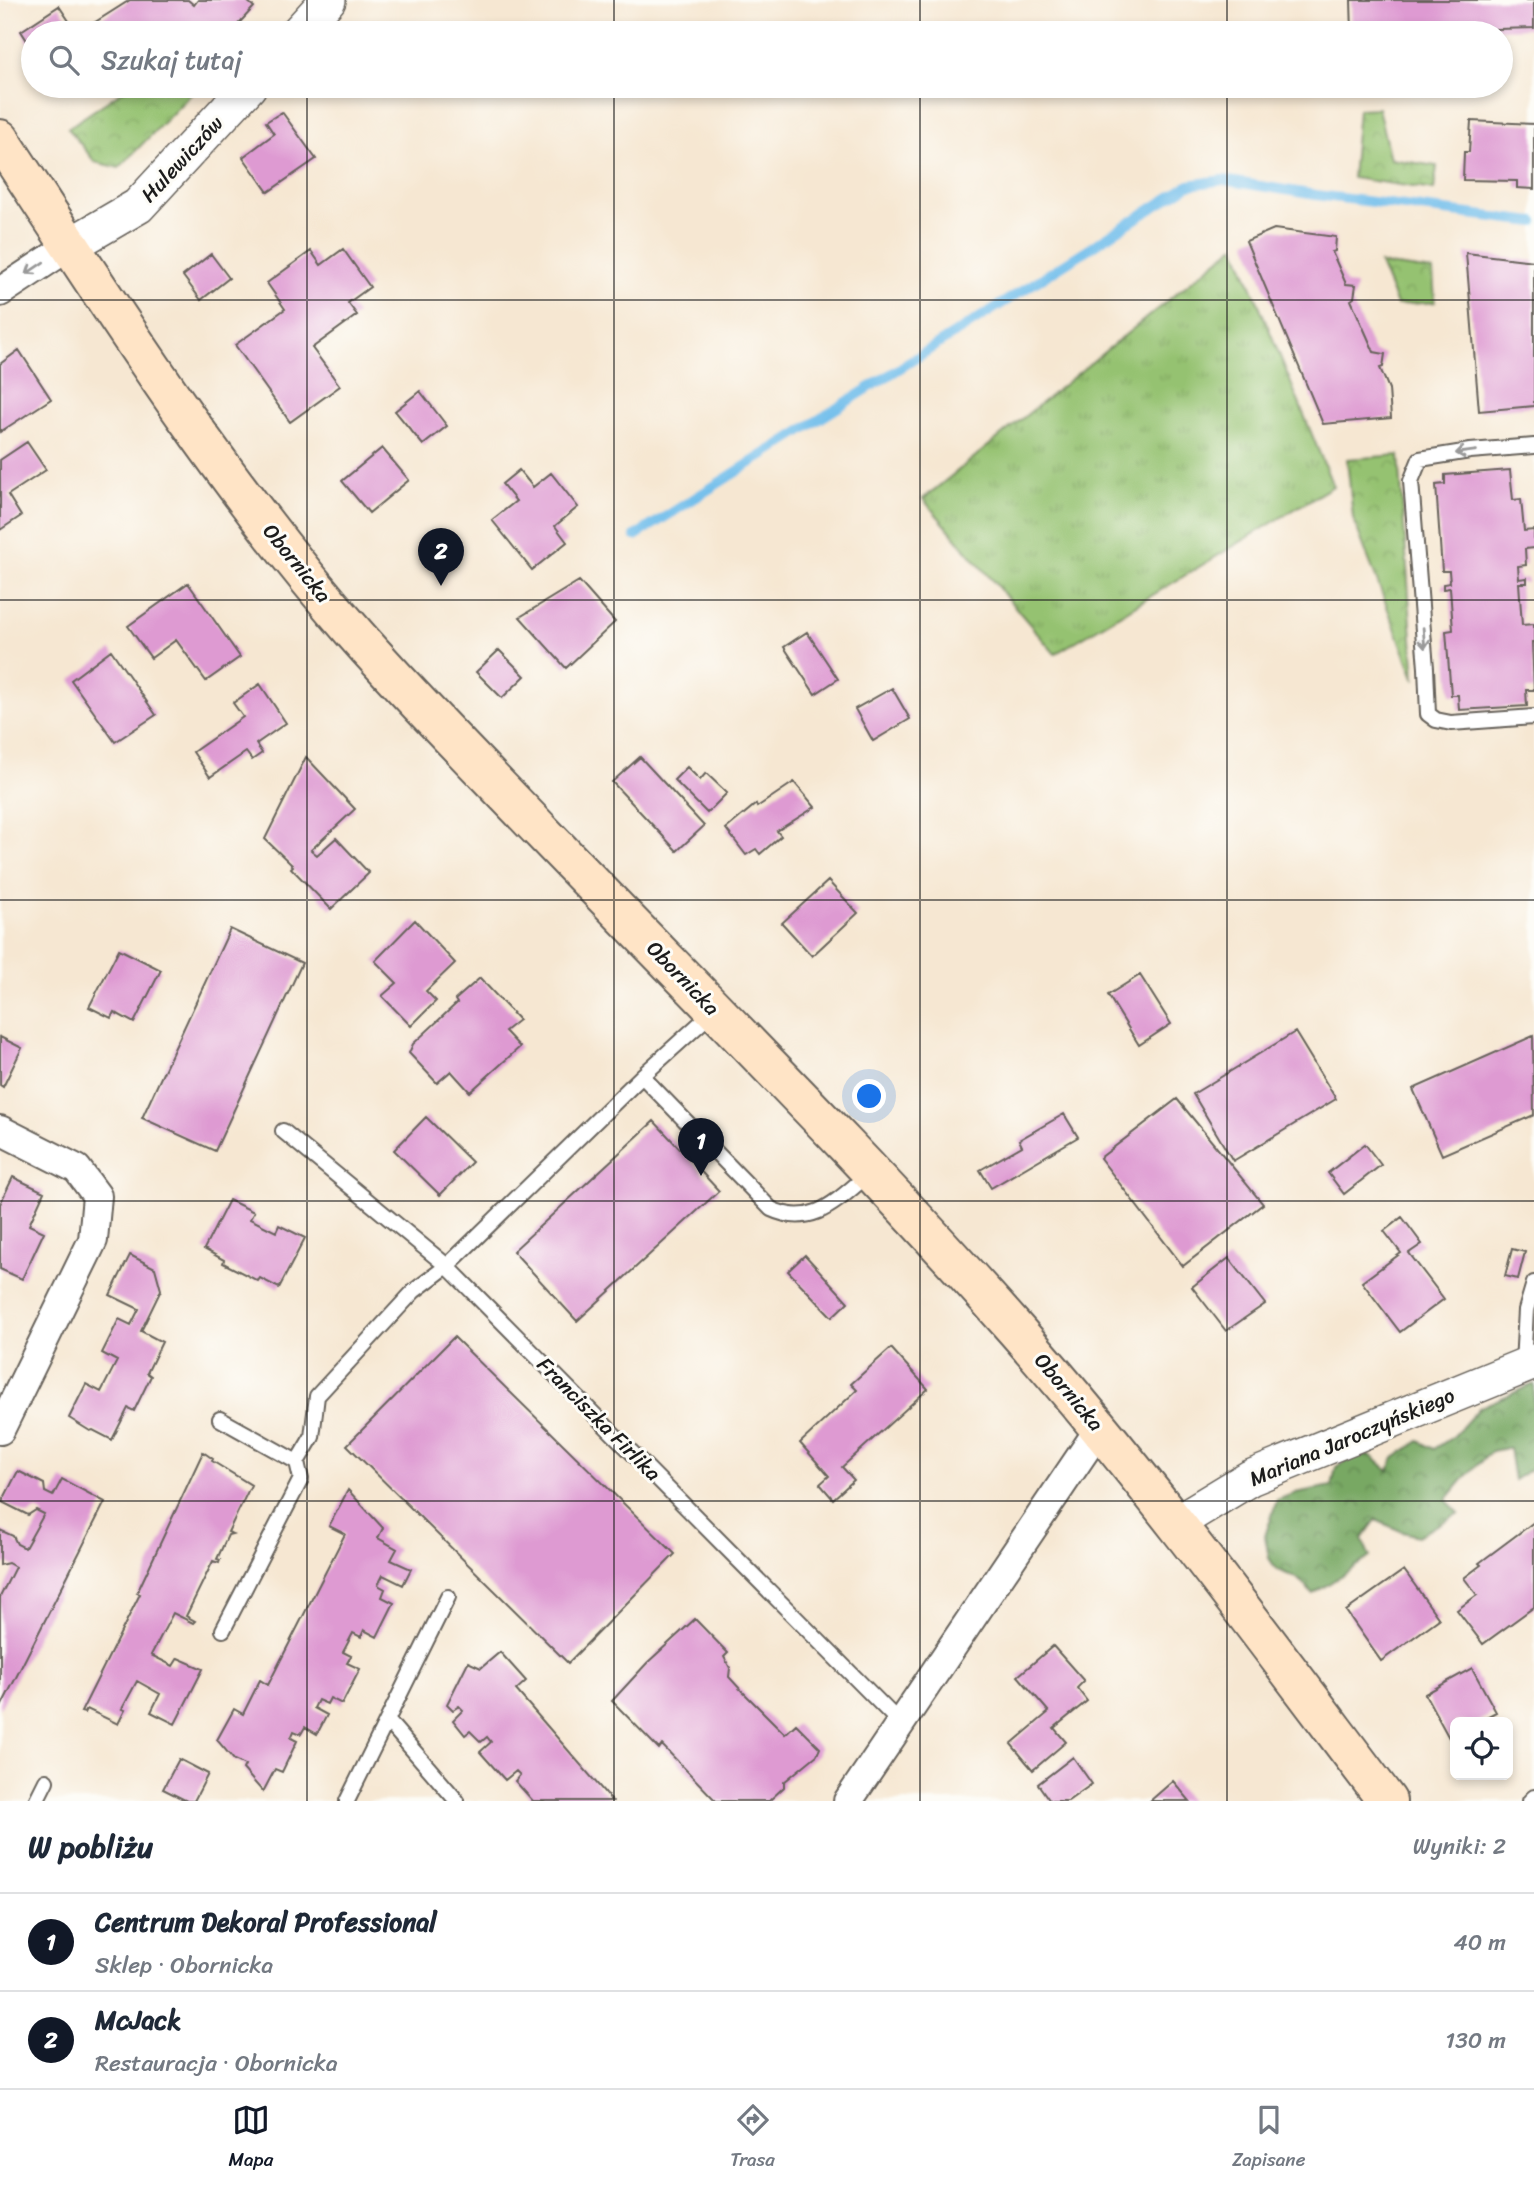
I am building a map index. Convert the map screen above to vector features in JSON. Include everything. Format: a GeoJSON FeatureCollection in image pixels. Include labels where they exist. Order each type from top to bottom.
{"type":"FeatureCollection","features":[{"type":"Feature","properties":{"kind":"main road","name":"Obornicka"},"geometry":{"type":"LineString","coordinates":[[0,139],[202,437],[275,538],[332,607],[444,731],[715,1010],[1012,1325],[1176,1522],[1387,1801]]}},
{"type":"Feature","properties":{"kind":"street"},"geometry":{"type":"LineString","coordinates":[[309,21],[328,0]]}},
{"type":"Feature","properties":{"kind":"street","name":"Hulewiczów"},"geometry":{"type":"LineString","coordinates":[[71,245],[138,206],[238,98]]}},
{"type":"Feature","properties":{"kind":"street"},"geometry":{"type":"LineString","coordinates":[[0,292],[71,245]]}},
{"type":"Feature","properties":{"kind":"street"},"geometry":{"type":"LineString","coordinates":[[0,1130],[77,1169],[97,1196],[93,1240],[0,1430]]}},
{"type":"Feature","properties":{"kind":"street","name":"Mariana Jaroczyńskiego"},"geometry":{"type":"LineString","coordinates":[[1176,1522],[1250,1478],[1529,1364]]}},
{"type":"Feature","properties":{"kind":"street"},"geometry":{"type":"LineString","coordinates":[[848,1801],[1100,1428]]}},
{"type":"Feature","properties":{"kind":"lane"},"geometry":{"type":"LineString","coordinates":[[1534,446],[1470,451],[1420,459],[1411,481],[1428,714],[1436,720],[1451,723],[1534,718]]}},
{"type":"Feature","properties":{"kind":"lane"},"geometry":{"type":"LineString","coordinates":[[223,1630],[301,1479],[298,1462],[312,1437],[317,1396],[414,1291],[447,1266],[642,1076],[715,1010]]}},
{"type":"Feature","properties":{"kind":"lane"},"geometry":{"type":"LineString","coordinates":[[642,1076],[771,1209],[784,1215],[799,1217],[814,1214],[832,1204],[870,1173]]}},
{"type":"Feature","properties":{"kind":"lane","name":"Franciszka Firlika"},"geometry":{"type":"LineString","coordinates":[[283,1131],[447,1266],[900,1723]]}},
{"type":"Feature","properties":{"kind":"lane"},"geometry":{"type":"LineString","coordinates":[[1529,1364],[1526,1310],[1534,1283]]}},
{"type":"Feature","properties":{"kind":"lane"},"geometry":{"type":"LineString","coordinates":[[220,1419],[298,1462]]}},
{"type":"Feature","properties":{"kind":"lane"},"geometry":{"type":"LineString","coordinates":[[347,1801],[448,1597]]}},
{"type":"Feature","properties":{"kind":"lane"},"geometry":{"type":"LineString","coordinates":[[387,1720],[457,1801]]}},
{"type":"Feature","properties":{"kind":"lane"},"geometry":{"type":"LineString","coordinates":[[36,1801],[46,1781]]}},
{"type":"Feature","properties":{"kind":"lane"},"geometry":{"type":"LineString","coordinates":[[1530,1801],[1534,1797]]}},
{"type":"Feature","properties":{"kind":"green space"},"geometry":{"type":"Polygon","coordinates":[[[112,98],[187,98],[119,168],[95,162],[68,128],[112,98]]]}},
{"type":"Feature","properties":{"kind":"green space"},"geometry":{"type":"Polygon","coordinates":[[[1378,108],[1390,159],[1437,166],[1434,190],[1352,178],[1358,109],[1378,108]]]}},
{"type":"Feature","properties":{"kind":"green space"},"geometry":{"type":"Polygon","coordinates":[[[1235,246],[1333,486],[1055,654],[923,499],[1235,246]]]}},
{"type":"Feature","properties":{"kind":"green space"},"geometry":{"type":"Polygon","coordinates":[[[1380,264],[1433,271],[1435,302],[1397,305],[1380,264]]]}},
{"type":"Feature","properties":{"kind":"green space"},"geometry":{"type":"Polygon","coordinates":[[[1399,455],[1415,680],[1353,518],[1347,459],[1399,455]]]}},
{"type":"Feature","properties":{"kind":"green space"},"geometry":{"type":"Polygon","coordinates":[[[1534,1384],[1534,1467],[1514,1480],[1509,1448],[1492,1451],[1446,1500],[1459,1513],[1418,1536],[1376,1520],[1362,1539],[1370,1557],[1313,1594],[1297,1578],[1277,1570],[1269,1558],[1265,1536],[1277,1500],[1295,1493],[1332,1486],[1336,1467],[1353,1457],[1370,1455],[1389,1471],[1393,1459],[1419,1441],[1434,1449],[1454,1436],[1480,1407],[1534,1384]]]}},
{"type":"Feature","properties":{"kind":"building"},"geometry":{"type":"Polygon","coordinates":[[[130,0],[188,0],[194,5],[198,0],[246,0],[254,7],[241,21],[97,21],[130,0]]]}},
{"type":"Feature","properties":{"kind":"building"},"geometry":{"type":"Polygon","coordinates":[[[1351,0],[1534,0],[1534,28],[1513,29],[1513,21],[1352,21],[1351,0]]]}},
{"type":"Feature","properties":{"kind":"building"},"geometry":{"type":"Polygon","coordinates":[[[59,6],[69,21],[36,21],[59,6]]]}},
{"type":"Feature","properties":{"kind":"building"},"geometry":{"type":"Polygon","coordinates":[[[282,112],[316,159],[268,192],[243,157],[274,134],[266,122],[282,112]]]}},
{"type":"Feature","properties":{"kind":"building"},"geometry":{"type":"Polygon","coordinates":[[[1471,121],[1534,124],[1534,189],[1517,188],[1517,181],[1463,180],[1464,152],[1469,152],[1471,121]]]}},
{"type":"Feature","properties":{"kind":"building"},"geometry":{"type":"Polygon","coordinates":[[[1274,229],[1336,237],[1335,251],[1332,252],[1346,284],[1356,285],[1354,298],[1351,300],[1374,352],[1385,354],[1383,367],[1380,368],[1389,389],[1391,418],[1323,424],[1246,241],[1274,229]]]}},
{"type":"Feature","properties":{"kind":"building"},"geometry":{"type":"Polygon","coordinates":[[[343,249],[370,287],[348,303],[357,315],[312,348],[340,386],[290,422],[235,345],[285,309],[267,283],[311,251],[321,265],[343,249]]]}},
{"type":"Feature","properties":{"kind":"building"},"geometry":{"type":"Polygon","coordinates":[[[1466,253],[1534,261],[1534,406],[1479,411],[1466,253]]]}},
{"type":"Feature","properties":{"kind":"building"},"geometry":{"type":"Polygon","coordinates":[[[211,254],[229,278],[201,300],[183,276],[211,254]]]}},
{"type":"Feature","properties":{"kind":"building"},"geometry":{"type":"Polygon","coordinates":[[[19,350],[51,399],[0,432],[0,364],[19,350]]]}},
{"type":"Feature","properties":{"kind":"building"},"geometry":{"type":"Polygon","coordinates":[[[420,391],[447,426],[423,445],[395,411],[420,391]]]}},
{"type":"Feature","properties":{"kind":"building"},"geometry":{"type":"Polygon","coordinates":[[[27,442],[46,470],[8,495],[21,516],[0,530],[0,460],[27,442]]]}},
{"type":"Feature","properties":{"kind":"building"},"geometry":{"type":"Polygon","coordinates":[[[382,448],[409,480],[369,513],[342,481],[382,448]]]}},
{"type":"Feature","properties":{"kind":"building"},"geometry":{"type":"Polygon","coordinates":[[[519,470],[533,487],[551,473],[578,507],[555,526],[567,542],[532,570],[492,520],[516,501],[502,484],[519,470]]]}},
{"type":"Feature","properties":{"kind":"building"},"geometry":{"type":"Polygon","coordinates":[[[1510,470],[1513,500],[1521,499],[1524,531],[1534,530],[1534,548],[1525,549],[1526,565],[1518,566],[1519,579],[1527,578],[1527,583],[1519,583],[1522,625],[1534,624],[1534,690],[1526,690],[1527,706],[1459,710],[1458,695],[1451,695],[1446,631],[1453,630],[1450,588],[1443,589],[1443,584],[1450,583],[1449,571],[1442,571],[1436,485],[1445,484],[1445,475],[1510,470]]]}},
{"type":"Feature","properties":{"kind":"building"},"geometry":{"type":"Polygon","coordinates":[[[579,581],[615,622],[566,668],[520,617],[579,581]]]}},
{"type":"Feature","properties":{"kind":"building"},"geometry":{"type":"Polygon","coordinates":[[[188,583],[240,657],[206,681],[176,640],[151,658],[128,626],[188,583]]]}},
{"type":"Feature","properties":{"kind":"building"},"geometry":{"type":"Polygon","coordinates":[[[807,632],[838,679],[815,694],[784,647],[807,632]]]}},
{"type":"Feature","properties":{"kind":"building"},"geometry":{"type":"Polygon","coordinates":[[[111,650],[156,715],[115,742],[71,680],[111,650]]]}},
{"type":"Feature","properties":{"kind":"building"},"geometry":{"type":"Polygon","coordinates":[[[499,650],[525,676],[502,698],[476,672],[499,650]]]}},
{"type":"Feature","properties":{"kind":"building"},"geometry":{"type":"Polygon","coordinates":[[[260,684],[286,723],[256,744],[262,753],[252,760],[246,752],[210,777],[193,752],[243,717],[233,703],[260,684]]]}},
{"type":"Feature","properties":{"kind":"building"},"geometry":{"type":"Polygon","coordinates":[[[892,688],[910,719],[873,741],[855,709],[892,688]]]}},
{"type":"Feature","properties":{"kind":"building"},"geometry":{"type":"Polygon","coordinates":[[[306,757],[355,809],[311,850],[317,855],[336,838],[369,873],[331,909],[265,839],[306,757]]]}},
{"type":"Feature","properties":{"kind":"building"},"geometry":{"type":"Polygon","coordinates":[[[640,757],[704,826],[677,851],[612,782],[640,757]]]}},
{"type":"Feature","properties":{"kind":"building"},"geometry":{"type":"Polygon","coordinates":[[[687,767],[700,780],[706,773],[727,793],[707,813],[674,780],[687,767]]]}},
{"type":"Feature","properties":{"kind":"building"},"geometry":{"type":"Polygon","coordinates":[[[794,782],[815,807],[777,831],[781,836],[760,854],[756,849],[746,855],[726,829],[756,804],[757,807],[794,782]]]}},
{"type":"Feature","properties":{"kind":"building"},"geometry":{"type":"Polygon","coordinates":[[[828,881],[858,913],[812,956],[782,923],[828,881]]]}},
{"type":"Feature","properties":{"kind":"building"},"geometry":{"type":"Polygon","coordinates":[[[415,920],[455,963],[426,991],[436,1001],[411,1026],[382,996],[397,983],[375,961],[415,920]]]}},
{"type":"Feature","properties":{"kind":"building"},"geometry":{"type":"Polygon","coordinates":[[[230,929],[302,963],[215,1151],[142,1118],[230,929]]]}},
{"type":"Feature","properties":{"kind":"building"},"geometry":{"type":"Polygon","coordinates":[[[119,949],[161,970],[134,1023],[114,1012],[111,1018],[89,1007],[119,949]]]}},
{"type":"Feature","properties":{"kind":"building"},"geometry":{"type":"Polygon","coordinates":[[[1140,975],[1171,1024],[1139,1045],[1108,995],[1140,975]]]}},
{"type":"Feature","properties":{"kind":"building"},"geometry":{"type":"Polygon","coordinates":[[[480,978],[519,1020],[505,1031],[520,1047],[470,1092],[451,1071],[437,1083],[409,1053],[413,1044],[480,978]]]}},
{"type":"Feature","properties":{"kind":"building"},"geometry":{"type":"Polygon","coordinates":[[[1295,1032],[1336,1099],[1233,1161],[1193,1094],[1295,1032]]]}},
{"type":"Feature","properties":{"kind":"building"},"geometry":{"type":"Polygon","coordinates":[[[1533,1036],[1534,1115],[1442,1155],[1413,1089],[1533,1036]]]}},
{"type":"Feature","properties":{"kind":"building"},"geometry":{"type":"Polygon","coordinates":[[[0,1037],[22,1048],[3,1087],[0,1085],[0,1037]]]}},
{"type":"Feature","properties":{"kind":"building"},"geometry":{"type":"Polygon","coordinates":[[[1177,1099],[1263,1204],[1183,1266],[1100,1158],[1177,1099]]]}},
{"type":"Feature","properties":{"kind":"building"},"geometry":{"type":"Polygon","coordinates":[[[1064,1114],[1078,1137],[991,1188],[980,1170],[1022,1146],[1019,1140],[1064,1114]]]}},
{"type":"Feature","properties":{"kind":"building"},"geometry":{"type":"Polygon","coordinates":[[[426,1117],[472,1162],[440,1195],[394,1150],[426,1117]]]}},
{"type":"Feature","properties":{"kind":"building"},"geometry":{"type":"Polygon","coordinates":[[[654,1121],[719,1191],[577,1321],[513,1251],[654,1121]]]}},
{"type":"Feature","properties":{"kind":"building"},"geometry":{"type":"Polygon","coordinates":[[[1365,1144],[1381,1165],[1344,1194],[1328,1173],[1365,1144]]]}},
{"type":"Feature","properties":{"kind":"building"},"geometry":{"type":"Polygon","coordinates":[[[13,1177],[44,1192],[29,1225],[44,1232],[22,1279],[0,1269],[0,1204],[13,1177]]]}},
{"type":"Feature","properties":{"kind":"building"},"geometry":{"type":"Polygon","coordinates":[[[229,1200],[254,1212],[250,1219],[276,1232],[279,1225],[305,1238],[279,1288],[260,1278],[258,1281],[223,1263],[224,1260],[204,1249],[229,1200]]]}},
{"type":"Feature","properties":{"kind":"building"},"geometry":{"type":"Polygon","coordinates":[[[1402,1217],[1422,1244],[1409,1253],[1444,1299],[1400,1332],[1362,1282],[1401,1253],[1384,1231],[1402,1217]]]}},
{"type":"Feature","properties":{"kind":"building"},"geometry":{"type":"Polygon","coordinates":[[[1512,1249],[1525,1252],[1518,1279],[1505,1276],[1512,1249]]]}},
{"type":"Feature","properties":{"kind":"building"},"geometry":{"type":"Polygon","coordinates":[[[130,1255],[155,1268],[161,1290],[141,1331],[162,1342],[147,1373],[151,1376],[134,1411],[128,1408],[112,1440],[69,1418],[86,1384],[101,1392],[117,1361],[102,1353],[119,1319],[131,1325],[139,1309],[110,1295],[130,1255]]]}},
{"type":"Feature","properties":{"kind":"building"},"geometry":{"type":"Polygon","coordinates":[[[805,1255],[848,1302],[832,1317],[788,1271],[805,1255]]]}},
{"type":"Feature","properties":{"kind":"building"},"geometry":{"type":"Polygon","coordinates":[[[1229,1258],[1265,1304],[1226,1331],[1192,1287],[1229,1258]]]}},
{"type":"Feature","properties":{"kind":"building"},"geometry":{"type":"Polygon","coordinates":[[[454,1337],[675,1554],[568,1663],[347,1445],[454,1337]]]}},
{"type":"Feature","properties":{"kind":"building"},"geometry":{"type":"Polygon","coordinates":[[[891,1348],[928,1389],[842,1467],[854,1480],[833,1499],[820,1484],[829,1476],[800,1443],[857,1390],[851,1384],[891,1348]]]}},
{"type":"Feature","properties":{"kind":"building"},"geometry":{"type":"Polygon","coordinates":[[[203,1452],[213,1459],[212,1461],[251,1485],[228,1532],[232,1534],[228,1535],[217,1559],[220,1560],[219,1563],[213,1561],[186,1616],[195,1621],[193,1623],[173,1613],[151,1655],[173,1666],[178,1658],[203,1669],[175,1724],[151,1712],[160,1694],[137,1681],[122,1709],[125,1710],[118,1724],[87,1709],[85,1713],[81,1712],[140,1594],[137,1593],[203,1452]]]}},
{"type":"Feature","properties":{"kind":"building"},"geometry":{"type":"Polygon","coordinates":[[[18,1471],[44,1484],[45,1492],[53,1496],[62,1479],[105,1502],[0,1709],[0,1597],[15,1567],[8,1563],[0,1565],[0,1530],[13,1536],[17,1544],[25,1548],[44,1514],[36,1510],[28,1515],[2,1502],[18,1471]]]}},
{"type":"Feature","properties":{"kind":"building"},"geometry":{"type":"Polygon","coordinates":[[[348,1490],[383,1528],[378,1538],[397,1549],[391,1560],[411,1569],[403,1585],[383,1575],[378,1585],[385,1589],[382,1597],[394,1603],[377,1637],[364,1630],[361,1637],[353,1633],[343,1652],[351,1656],[347,1663],[360,1669],[342,1704],[330,1698],[327,1704],[318,1700],[314,1708],[327,1715],[317,1734],[305,1727],[301,1734],[294,1731],[291,1738],[297,1741],[282,1772],[275,1769],[263,1792],[243,1769],[245,1765],[234,1760],[217,1740],[234,1709],[243,1714],[260,1680],[268,1685],[345,1534],[329,1526],[348,1490]]]}},
{"type":"Feature","properties":{"kind":"building"},"geometry":{"type":"Polygon","coordinates":[[[1534,1522],[1534,1607],[1483,1644],[1457,1610],[1477,1595],[1464,1578],[1481,1565],[1479,1563],[1534,1522]]]}},
{"type":"Feature","properties":{"kind":"building"},"geometry":{"type":"Polygon","coordinates":[[[1404,1570],[1439,1619],[1381,1661],[1346,1611],[1404,1570]]]}},
{"type":"Feature","properties":{"kind":"building"},"geometry":{"type":"Polygon","coordinates":[[[695,1619],[728,1653],[724,1657],[730,1668],[729,1677],[741,1690],[785,1734],[796,1724],[820,1748],[817,1755],[784,1782],[784,1787],[769,1801],[716,1801],[662,1745],[659,1749],[612,1701],[647,1663],[695,1619]]]}},
{"type":"Feature","properties":{"kind":"building"},"geometry":{"type":"Polygon","coordinates":[[[1053,1646],[1084,1681],[1077,1688],[1087,1701],[1054,1728],[1066,1742],[1033,1770],[1011,1744],[1049,1712],[1018,1676],[1053,1646]]]}},
{"type":"Feature","properties":{"kind":"building"},"geometry":{"type":"Polygon","coordinates":[[[500,1652],[526,1681],[516,1690],[612,1801],[533,1801],[515,1781],[520,1775],[516,1771],[505,1780],[480,1752],[491,1742],[487,1737],[481,1742],[470,1731],[465,1735],[453,1720],[463,1710],[459,1706],[453,1710],[447,1704],[468,1662],[481,1668],[500,1652]]]}},
{"type":"Feature","properties":{"kind":"building"},"geometry":{"type":"Polygon","coordinates":[[[1472,1668],[1496,1712],[1486,1717],[1450,1717],[1449,1738],[1425,1694],[1472,1668]]]}},
{"type":"Feature","properties":{"kind":"building"},"geometry":{"type":"Polygon","coordinates":[[[1073,1757],[1092,1784],[1068,1801],[1050,1801],[1038,1784],[1073,1757]]]}},
{"type":"Feature","properties":{"kind":"building"},"geometry":{"type":"Polygon","coordinates":[[[179,1759],[208,1774],[194,1801],[187,1801],[163,1789],[179,1759]]]}},
{"type":"Feature","properties":{"kind":"building"},"geometry":{"type":"Polygon","coordinates":[[[1173,1781],[1190,1801],[1150,1801],[1173,1781]]]}},
{"type":"Feature","properties":{"kind":"waterway"},"geometry":{"type":"LineString","coordinates":[[635,536],[1189,185],[1223,180],[1316,195],[1534,222]]}},
{"type":"Feature","properties":{"kind":"place","name":"McJack"},"geometry":{"type":"Point","coordinates":[441,586]}},
{"type":"Feature","properties":{"kind":"place","name":"Centrum Dekoral Professional"},"geometry":{"type":"Point","coordinates":[701,1176]}}]}
